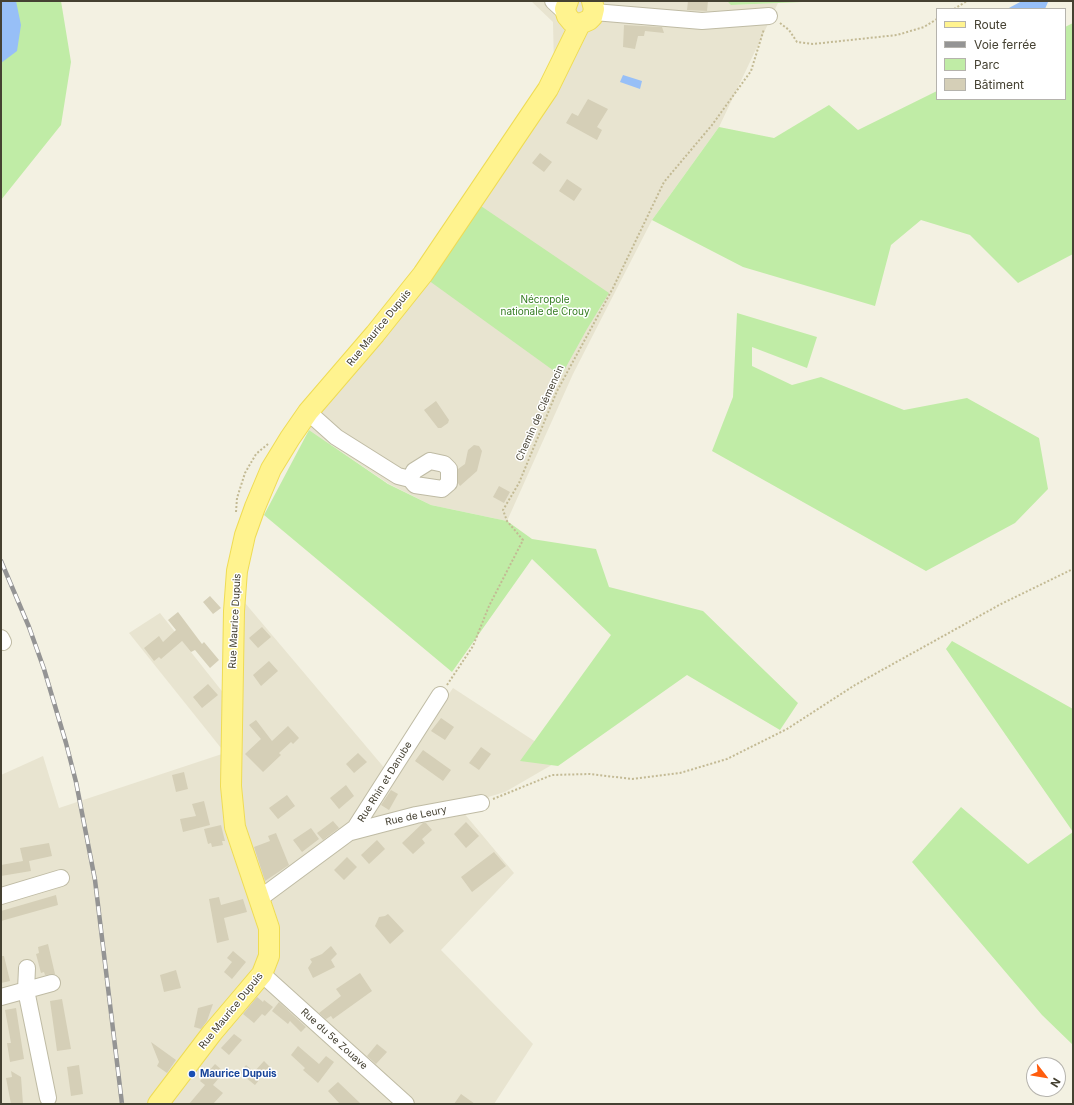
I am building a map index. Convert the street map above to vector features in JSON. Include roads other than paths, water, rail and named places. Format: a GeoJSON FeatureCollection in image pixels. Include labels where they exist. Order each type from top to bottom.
{"type":"FeatureCollection","features":[{"type":"Feature","properties":{"kind":"main road","name":"Rue Maurice Dupuis"},"geometry":{"type":"LineString","coordinates":[[158,1104],[212,1033],[262,974],[268,963],[270,935],[239,842],[232,803],[233,628],[237,578],[245,535],[255,507],[271,469],[308,412],[375,334],[423,274],[548,89],[559,69],[565,51],[574,10]]}},
{"type":"Feature","properties":{"kind":"street"},"geometry":{"type":"LineString","coordinates":[[574,10],[702,21],[769,16]]}},
{"type":"Feature","properties":{"kind":"street"},"geometry":{"type":"LineString","coordinates":[[308,412],[336,437],[398,476],[410,478]]}},
{"type":"Feature","properties":{"kind":"street","name":"Rue Rhin et Danube"},"geometry":{"type":"LineString","coordinates":[[259,899],[351,832],[359,823],[387,776],[440,695]]}},
{"type":"Feature","properties":{"kind":"street","name":"Rue de Leury"},"geometry":{"type":"LineString","coordinates":[[351,832],[416,815],[481,803]]}},
{"type":"Feature","properties":{"kind":"street"},"geometry":{"type":"LineString","coordinates":[[1,896],[61,878]]}},
{"type":"Feature","properties":{"kind":"street"},"geometry":{"type":"LineString","coordinates":[[27,968],[26,990],[48,1098]]}},
{"type":"Feature","properties":{"kind":"street","name":"Rue du 5e Zouave"},"geometry":{"type":"LineString","coordinates":[[262,974],[406,1104]]}},
{"type":"Feature","properties":{"kind":"street"},"geometry":{"type":"LineString","coordinates":[[1,997],[52,983]]}},
{"type":"Feature","properties":{"kind":"water"},"geometry":{"type":"Polygon","coordinates":[[[1,1],[16,1],[21,25],[17,51],[1,63],[1,1]]]}},
{"type":"Feature","properties":{"kind":"water"},"geometry":{"type":"Polygon","coordinates":[[[1022,1],[1048,2],[1045,8],[1009,8],[1022,1]]]}},
{"type":"Feature","properties":{"kind":"water"},"geometry":{"type":"Polygon","coordinates":[[[623,75],[642,81],[640,89],[620,82],[623,75]]]}},
{"type":"Feature","properties":{"kind":"railway"},"geometry":{"type":"LineString","coordinates":[[1,561],[29,627],[44,669],[76,782],[95,880],[122,1104]]}},
{"type":"Feature","properties":{"kind":"place","name":"Maurice Dupuis"},"geometry":{"type":"Point","coordinates":[192,1074]}},
{"type":"Feature","properties":{"kind":"park label","name":"Nécropole nationale de Crouy"},"geometry":{"type":"Point","coordinates":[545,306]}}]}
